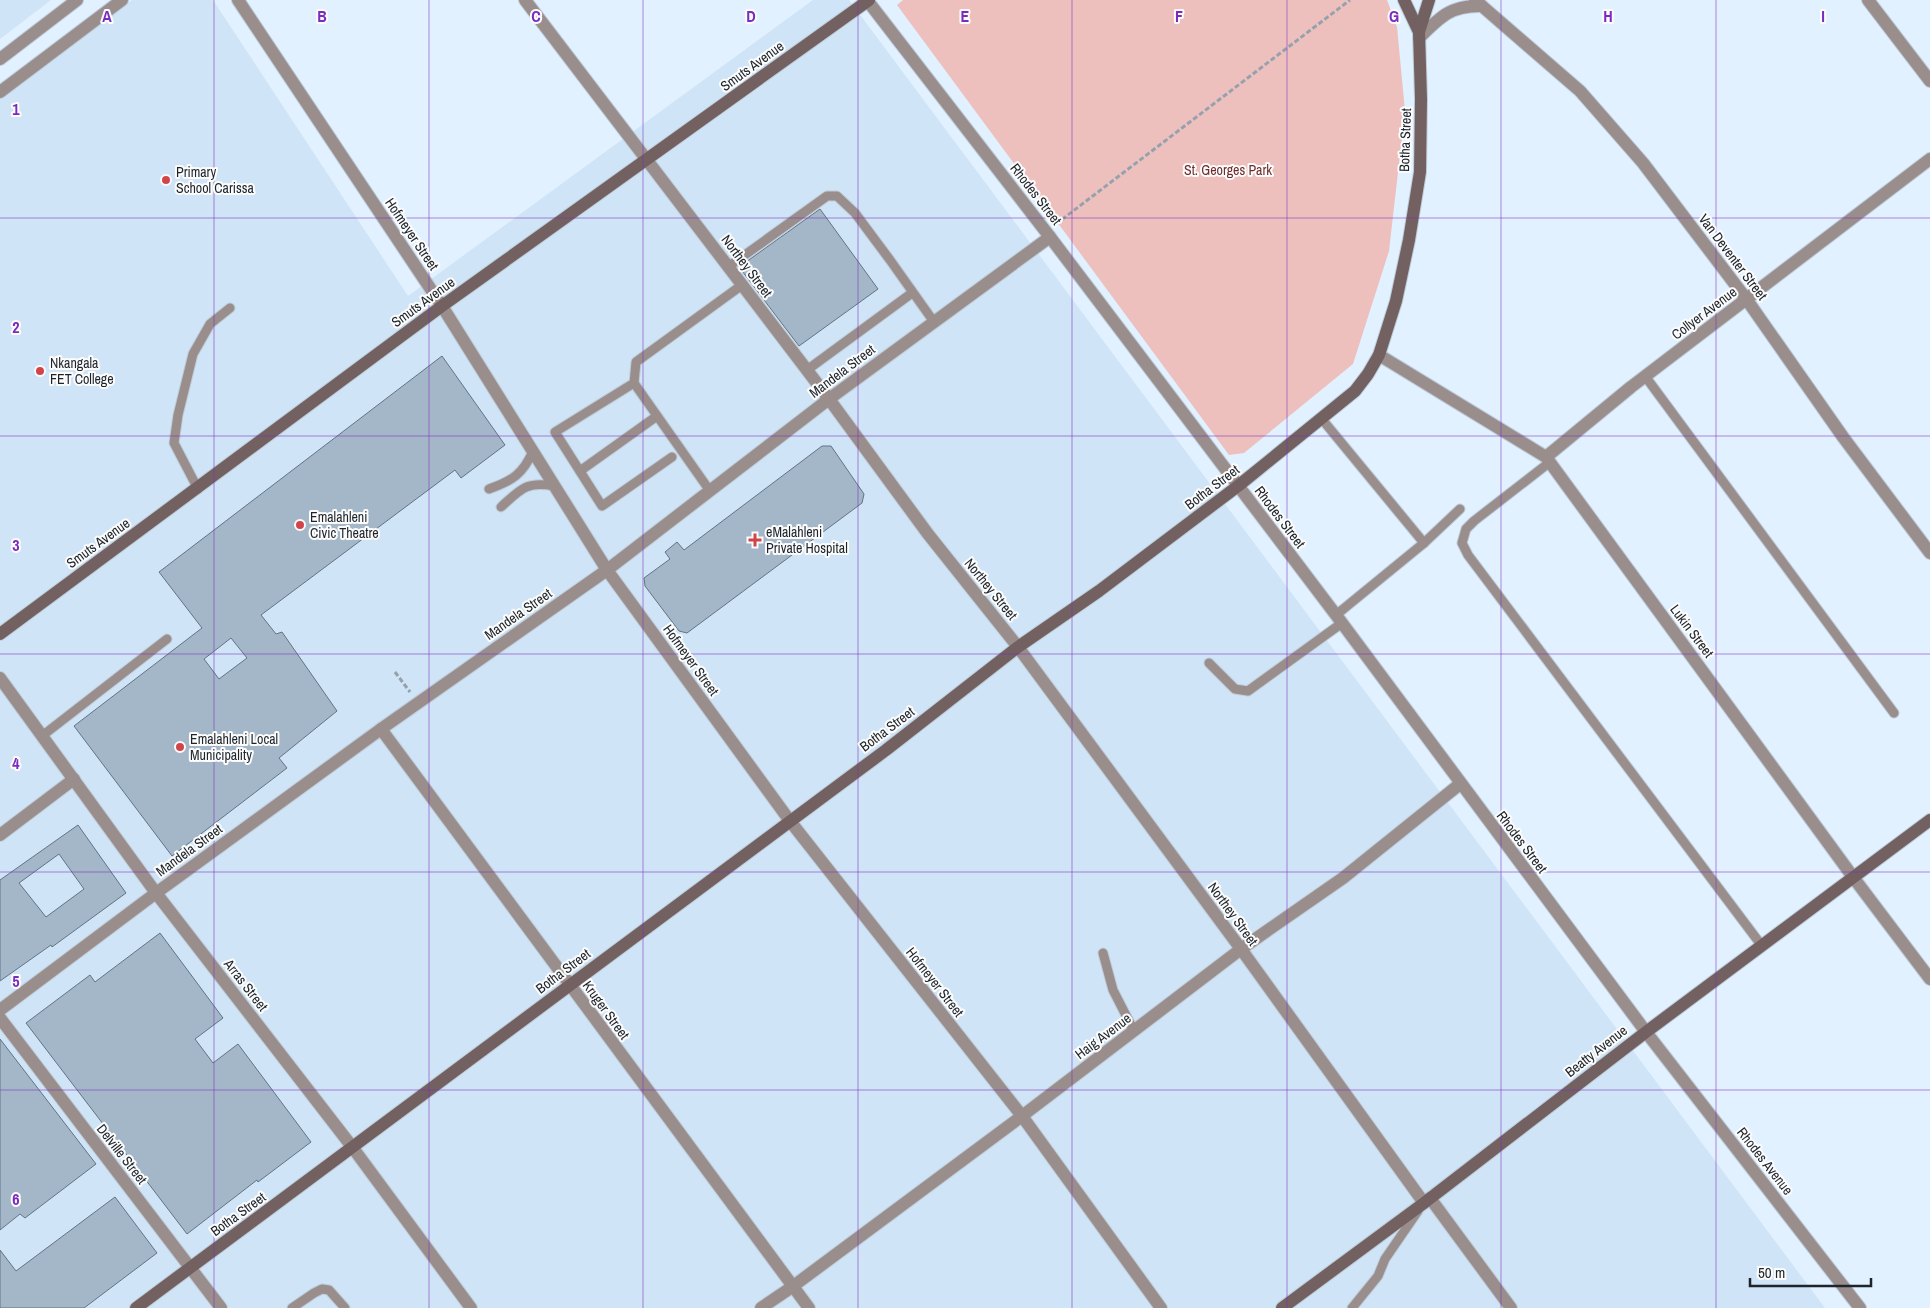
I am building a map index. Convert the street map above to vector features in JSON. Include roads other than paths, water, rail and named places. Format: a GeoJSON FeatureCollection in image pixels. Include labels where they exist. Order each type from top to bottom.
{"type":"FeatureCollection","features":[{"type":"Feature","properties":{"kind":"main road","name":"Smuts Avenue"},"geometry":{"type":"LineString","coordinates":[[0,634],[198,489],[442,306],[868,0]]}},
{"type":"Feature","properties":{"kind":"main road"},"geometry":{"type":"LineString","coordinates":[[1404,0],[1419,35]]}},
{"type":"Feature","properties":{"kind":"main road"},"geometry":{"type":"LineString","coordinates":[[1419,35],[1429,0]]}},
{"type":"Feature","properties":{"kind":"main road","name":"Botha Street"},"geometry":{"type":"LineString","coordinates":[[136,1308],[790,821],[1018,647],[1099,591],[1238,486],[1355,391],[1379,355],[1398,292],[1409,240],[1420,172],[1421,99],[1419,35]]}},
{"type":"Feature","properties":{"kind":"main road","name":"Beatty Avenue"},"geometry":{"type":"LineString","coordinates":[[1282,1308],[1427,1201],[1646,1032],[1930,820]]}},
{"type":"Feature","properties":{"kind":"street"},"geometry":{"type":"LineString","coordinates":[[0,59],[77,0]]}},
{"type":"Feature","properties":{"kind":"street"},"geometry":{"type":"LineString","coordinates":[[0,92],[122,0]]}},
{"type":"Feature","properties":{"kind":"street","name":"Hofmeyer Street"},"geometry":{"type":"LineString","coordinates":[[238,0],[442,306],[607,570],[790,821],[1022,1116],[1161,1308]]}},
{"type":"Feature","properties":{"kind":"street","name":"Northey Street"},"geometry":{"type":"LineString","coordinates":[[525,0],[648,159],[928,534],[1018,647],[1427,1201],[1510,1308]]}},
{"type":"Feature","properties":{"kind":"street","name":"Rhodes Street"},"geometry":{"type":"LineString","coordinates":[[868,0],[1048,234],[1339,619],[1646,1032]]}},
{"type":"Feature","properties":{"kind":"street"},"geometry":{"type":"LineString","coordinates":[[1868,0],[1930,81]]}},
{"type":"Feature","properties":{"kind":"street","name":"Van Deventer Street"},"geometry":{"type":"LineString","coordinates":[[1419,35],[1448,12],[1479,3],[1580,91],[1643,163],[1747,300],[1843,437],[1930,553]]}},
{"type":"Feature","properties":{"kind":"street","name":"Collyer Avenue"},"geometry":{"type":"LineString","coordinates":[[1548,460],[1645,376],[1930,159]]}},
{"type":"Feature","properties":{"kind":"street","name":"Mandela Street"},"geometry":{"type":"LineString","coordinates":[[0,1010],[156,893],[418,702],[607,570],[1048,234]]}},
{"type":"Feature","properties":{"kind":"street","name":"Lukin Street"},"geometry":{"type":"LineString","coordinates":[[1379,355],[1548,460],[1853,877],[1930,979]]}},
{"type":"Feature","properties":{"kind":"street","name":"Arras Street"},"geometry":{"type":"LineString","coordinates":[[0,678],[156,893],[353,1148],[471,1308]]}},
{"type":"Feature","properties":{"kind":"street","name":"Kruger Street"},"geometry":{"type":"LineString","coordinates":[[381,729],[809,1308]]}},
{"type":"Feature","properties":{"kind":"street"},"geometry":{"type":"LineString","coordinates":[[0,835],[74,779]]}},
{"type":"Feature","properties":{"kind":"street","name":"Haig Avenue"},"geometry":{"type":"LineString","coordinates":[[761,1308],[1022,1116],[1241,949],[1343,878],[1460,784]]}},
{"type":"Feature","properties":{"kind":"street","name":"Delville Street"},"geometry":{"type":"LineString","coordinates":[[0,1018],[221,1308]]}},
{"type":"Feature","properties":{"kind":"street","name":"Rhodes Avenue"},"geometry":{"type":"LineString","coordinates":[[1646,1032],[1860,1308]]}},
{"type":"Feature","properties":{"kind":"lane"},"geometry":{"type":"LineString","coordinates":[[728,267],[831,195],[841,198],[855,214],[934,322]]}},
{"type":"Feature","properties":{"kind":"lane"},"geometry":{"type":"LineString","coordinates":[[710,491],[634,383],[636,362],[742,284]]}},
{"type":"Feature","properties":{"kind":"lane"},"geometry":{"type":"LineString","coordinates":[[807,370],[912,293]]}},
{"type":"Feature","properties":{"kind":"lane"},"geometry":{"type":"LineString","coordinates":[[198,489],[174,443],[178,415],[193,354],[210,324],[230,308]]}},
{"type":"Feature","properties":{"kind":"lane"},"geometry":{"type":"LineString","coordinates":[[1645,376],[1894,713]]}},
{"type":"Feature","properties":{"kind":"lane"},"geometry":{"type":"LineString","coordinates":[[634,383],[555,432],[602,506],[672,458]]}},
{"type":"Feature","properties":{"kind":"lane"},"geometry":{"type":"LineString","coordinates":[[580,471],[657,416]]}},
{"type":"Feature","properties":{"kind":"lane"},"geometry":{"type":"LineString","coordinates":[[1321,418],[1424,544]]}},
{"type":"Feature","properties":{"kind":"lane"},"geometry":{"type":"LineString","coordinates":[[489,490],[506,483],[523,471],[533,451]]}},
{"type":"Feature","properties":{"kind":"lane"},"geometry":{"type":"LineString","coordinates":[[1548,460],[1474,521],[1466,530],[1462,543],[1468,555],[1762,946]]}},
{"type":"Feature","properties":{"kind":"lane"},"geometry":{"type":"LineString","coordinates":[[501,507],[515,494],[531,484],[539,483],[554,486]]}},
{"type":"Feature","properties":{"kind":"lane"},"geometry":{"type":"LineString","coordinates":[[1209,664],[1235,689],[1248,691],[1339,619],[1424,544],[1460,509]]}},
{"type":"Feature","properties":{"kind":"lane"},"geometry":{"type":"LineString","coordinates":[[42,736],[167,638]]}},
{"type":"Feature","properties":{"kind":"lane"},"geometry":{"type":"LineString","coordinates":[[1103,954],[1113,990],[1134,1031]]}},
{"type":"Feature","properties":{"kind":"lane"},"geometry":{"type":"LineString","coordinates":[[1352,1308],[1378,1276],[1384,1259],[1427,1201]]}},
{"type":"Feature","properties":{"kind":"lane"},"geometry":{"type":"LineString","coordinates":[[292,1308],[322,1289],[329,1290],[345,1308]]}},
{"type":"Feature","properties":{"kind":"place","name":"Primary School Carissa"},"geometry":{"type":"Point","coordinates":[166,180]}},
{"type":"Feature","properties":{"kind":"place","name":"Nkangala FET College"},"geometry":{"type":"Point","coordinates":[40,371]}},
{"type":"Feature","properties":{"kind":"place","name":"Emalahleni Civic Theatre"},"geometry":{"type":"Point","coordinates":[300,525]}},
{"type":"Feature","properties":{"kind":"place","name":"eMalahleni Private Hospital"},"geometry":{"type":"Point","coordinates":[755,540]}},
{"type":"Feature","properties":{"kind":"place","name":"Emalahleni Local Municipality"},"geometry":{"type":"Point","coordinates":[180,747]}},
{"type":"Feature","properties":{"kind":"park label","name":"St. Georges Park"},"geometry":{"type":"Point","coordinates":[1228,170]}}]}
